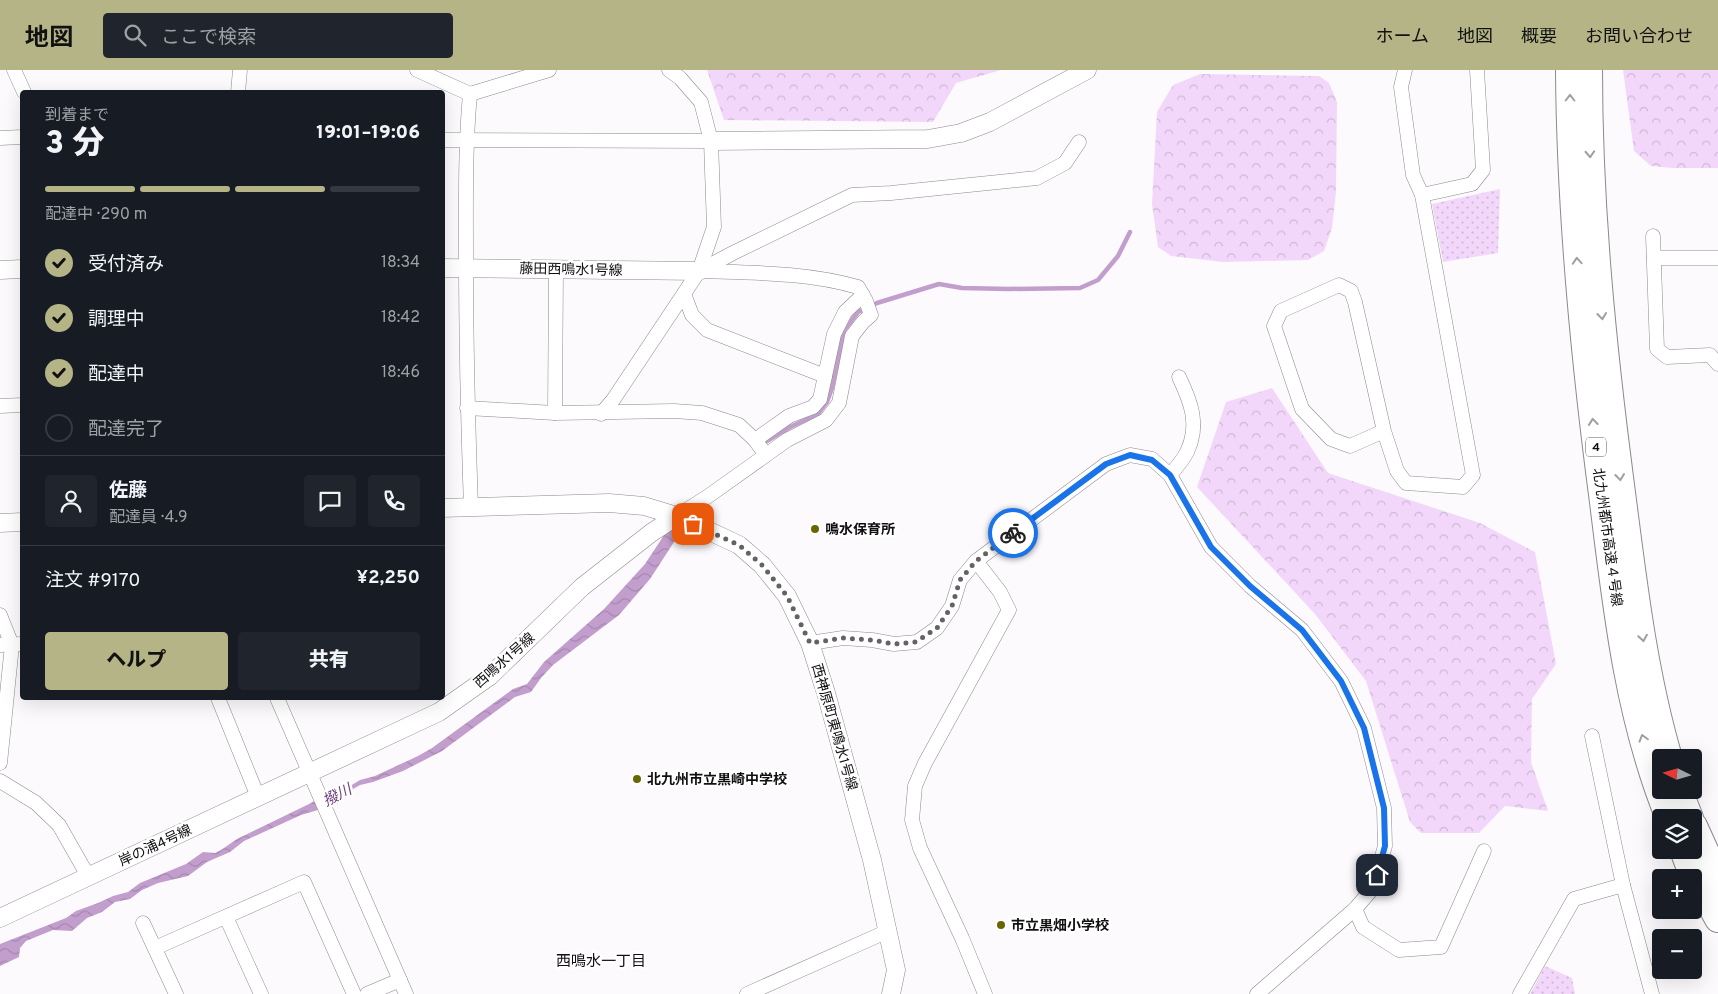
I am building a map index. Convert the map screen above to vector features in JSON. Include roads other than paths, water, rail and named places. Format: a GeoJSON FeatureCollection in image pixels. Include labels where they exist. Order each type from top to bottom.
{"type":"FeatureCollection","features":[{"type":"Feature","properties":{"kind":"highway","name":"北九州都市高速４号線"},"geometry":{"type":"LineString","coordinates":[[1569,70],[1577,264],[1593,423],[1612,573],[1626,667],[1642,735],[1666,809]]}},
{"type":"Feature","properties":{"kind":"highway","name":"北九州都市高速４号線"},"geometry":{"type":"LineString","coordinates":[[1589,70],[1589,128],[1596,262],[1612,420],[1646,662],[1666,749]]}},
{"type":"Feature","properties":{"kind":"highway"},"geometry":{"type":"LineString","coordinates":[[1702,844],[1718,879]]}},
{"type":"Feature","properties":{"kind":"highway"},"geometry":{"type":"LineString","coordinates":[[1686,859],[1718,919]]}},
{"type":"Feature","properties":{"kind":"street"},"geometry":{"type":"LineString","coordinates":[[14,70],[23,90]]}},
{"type":"Feature","properties":{"kind":"street"},"geometry":{"type":"LineString","coordinates":[[238,90],[240,70]]}},
{"type":"Feature","properties":{"kind":"street"},"geometry":{"type":"LineString","coordinates":[[417,70],[470,94],[549,70]]}},
{"type":"Feature","properties":{"kind":"street"},"geometry":{"type":"LineString","coordinates":[[601,414],[613,400],[699,271],[714,226],[711,141],[701,102],[680,78],[669,70]]}},
{"type":"Feature","properties":{"kind":"street"},"geometry":{"type":"LineString","coordinates":[[445,140],[711,141],[928,139],[961,133],[990,122],[1087,70]]}},
{"type":"Feature","properties":{"kind":"street"},"geometry":{"type":"LineString","coordinates":[[1384,431],[1350,446],[1331,439],[1302,408],[1274,326],[1281,311],[1339,284],[1351,291],[1384,431],[1397,471],[1406,483],[1463,487],[1473,475],[1422,195],[1413,176],[1401,87],[1405,70]]}},
{"type":"Feature","properties":{"kind":"street"},"geometry":{"type":"LineString","coordinates":[[1422,195],[1472,184],[1483,170],[1478,70]]}},
{"type":"Feature","properties":{"kind":"street"},"geometry":{"type":"LineString","coordinates":[[470,94],[466,140],[466,268],[467,408],[471,507]]}},
{"type":"Feature","properties":{"kind":"street"},"geometry":{"type":"LineString","coordinates":[[0,138],[20,137]]}},
{"type":"Feature","properties":{"kind":"street"},"geometry":{"type":"LineString","coordinates":[[699,271],[733,252],[852,195],[891,193],[1037,178],[1065,163],[1079,142]]}},
{"type":"Feature","properties":{"kind":"street"},"geometry":{"type":"LineString","coordinates":[[1652,236],[1657,349],[1667,357],[1710,355],[1718,364]]}},
{"type":"Feature","properties":{"kind":"street"},"geometry":{"type":"LineString","coordinates":[[1654,258],[1718,258]]}},
{"type":"Feature","properties":{"kind":"street","name":"藤田西鳴水1号線"},"geometry":{"type":"LineString","coordinates":[[445,268],[699,271]]}},
{"type":"Feature","properties":{"kind":"street"},"geometry":{"type":"LineString","coordinates":[[0,270],[20,269]]}},
{"type":"Feature","properties":{"kind":"street"},"geometry":{"type":"LineString","coordinates":[[555,413],[556,269]]}},
{"type":"Feature","properties":{"kind":"street"},"geometry":{"type":"LineString","coordinates":[[677,516],[707,498],[787,440],[826,420],[839,403],[852,336],[871,315],[858,287],[844,283],[783,273],[699,271]]}},
{"type":"Feature","properties":{"kind":"street"},"geometry":{"type":"LineString","coordinates":[[684,294],[692,315],[707,330],[825,376]]}},
{"type":"Feature","properties":{"kind":"street"},"geometry":{"type":"LineString","coordinates":[[755,440],[788,416],[813,407],[820,399],[834,334],[845,312],[864,298]]}},
{"type":"Feature","properties":{"kind":"street"},"geometry":{"type":"LineString","coordinates":[[1170,475],[1186,454],[1192,439],[1194,421],[1190,401],[1179,376]]}},
{"type":"Feature","properties":{"kind":"street"},"geometry":{"type":"LineString","coordinates":[[0,406],[20,405]]}},
{"type":"Feature","properties":{"kind":"street"},"geometry":{"type":"LineString","coordinates":[[467,408],[601,414],[674,411],[702,413],[739,426],[755,440],[766,455]]}},
{"type":"Feature","properties":{"kind":"street"},"geometry":{"type":"LineString","coordinates":[[810,643],[843,638],[894,644],[916,642],[937,628],[952,606],[960,580],[976,561],[1106,464],[1130,455],[1152,460],[1170,475],[1211,547],[1250,586],[1302,630],[1341,681],[1364,728],[1384,808],[1385,846],[1373,888],[1355,910],[1257,994]]}},
{"type":"Feature","properties":{"kind":"street","name":"西神原町東鳴水1号線"},"geometry":{"type":"LineString","coordinates":[[445,508],[609,503],[644,506],[677,516],[739,545],[762,565],[787,596],[810,643],[826,693],[872,860],[888,931],[896,970],[891,994]]}},
{"type":"Feature","properties":{"kind":"street","name":"西鳴水1号線"},"geometry":{"type":"LineString","coordinates":[[311,777],[439,712],[490,676],[582,587],[677,516]]}},
{"type":"Feature","properties":{"kind":"street"},"geometry":{"type":"LineString","coordinates":[[0,523],[20,522]]}},
{"type":"Feature","properties":{"kind":"street"},"geometry":{"type":"LineString","coordinates":[[976,561],[1000,592],[1009,610],[925,762],[915,786],[912,820],[920,848],[962,938],[985,994]]}},
{"type":"Feature","properties":{"kind":"street"},"geometry":{"type":"LineString","coordinates":[[0,615],[12,645],[0,763]]}},
{"type":"Feature","properties":{"kind":"street"},"geometry":{"type":"LineString","coordinates":[[219,700],[258,797]]}},
{"type":"Feature","properties":{"kind":"street"},"geometry":{"type":"LineString","coordinates":[[279,700],[406,994]]}},
{"type":"Feature","properties":{"kind":"street"},"geometry":{"type":"LineString","coordinates":[[1592,736],[1623,886],[1652,994]]}},
{"type":"Feature","properties":{"kind":"street","name":"岸の浦4号線"},"geometry":{"type":"LineString","coordinates":[[0,918],[258,797],[311,777]]}},
{"type":"Feature","properties":{"kind":"street"},"geometry":{"type":"LineString","coordinates":[[0,781],[36,803],[60,825],[88,876]]}},
{"type":"Feature","properties":{"kind":"street"},"geometry":{"type":"LineString","coordinates":[[1355,910],[1363,927],[1399,950],[1441,946],[1484,851]]}},
{"type":"Feature","properties":{"kind":"street"},"geometry":{"type":"LineString","coordinates":[[155,948],[304,882],[354,994]]}},
{"type":"Feature","properties":{"kind":"street"},"geometry":{"type":"LineString","coordinates":[[1520,994],[1574,899],[1623,886]]}},
{"type":"Feature","properties":{"kind":"street"},"geometry":{"type":"LineString","coordinates":[[226,917],[261,994]]}},
{"type":"Feature","properties":{"kind":"street"},"geometry":{"type":"LineString","coordinates":[[143,923],[176,994]]}},
{"type":"Feature","properties":{"kind":"street"},"geometry":{"type":"LineString","coordinates":[[746,994],[888,931]]}},
{"type":"Feature","properties":{"kind":"street"},"geometry":{"type":"LineString","coordinates":[[367,994],[400,980]]}},
{"type":"Feature","properties":{"kind":"water","name":"撥川"},"geometry":{"type":"Polygon","coordinates":[[[674,520],[685,525],[650,579],[619,615],[553,665],[531,692],[515,697],[442,751],[403,771],[360,785],[341,796],[338,804],[301,815],[244,841],[230,852],[207,862],[188,876],[158,883],[142,890],[130,899],[115,902],[102,912],[87,918],[72,931],[53,930],[26,941],[20,948],[19,957],[0,966],[0,944],[66,918],[76,911],[128,892],[140,883],[186,864],[203,852],[215,853],[237,839],[332,791],[342,791],[360,780],[375,776],[432,748],[513,689],[527,684],[544,662],[604,609],[645,564],[674,520]]]}},
{"type":"Feature","properties":{"kind":"waterway"},"geometry":{"type":"LineString","coordinates":[[767,441],[790,427],[818,414],[827,402],[832,388],[844,330],[858,312],[877,303],[939,284],[962,288],[1080,288],[1098,280],[1118,256],[1130,232]]}},
{"type":"Feature","properties":{"kind":"place","name":"鳴水保育所"},"geometry":{"type":"Point","coordinates":[815,529]}},
{"type":"Feature","properties":{"kind":"place","name":"北九州市立黒崎中学校"},"geometry":{"type":"Point","coordinates":[637,779]}},
{"type":"Feature","properties":{"kind":"place","name":"市立黒畑小学校"},"geometry":{"type":"Point","coordinates":[1001,925]}},
{"type":"Feature","properties":{"kind":"district","name":"西鳴水一丁目"},"geometry":{"type":"Point","coordinates":[601,961]}}]}
